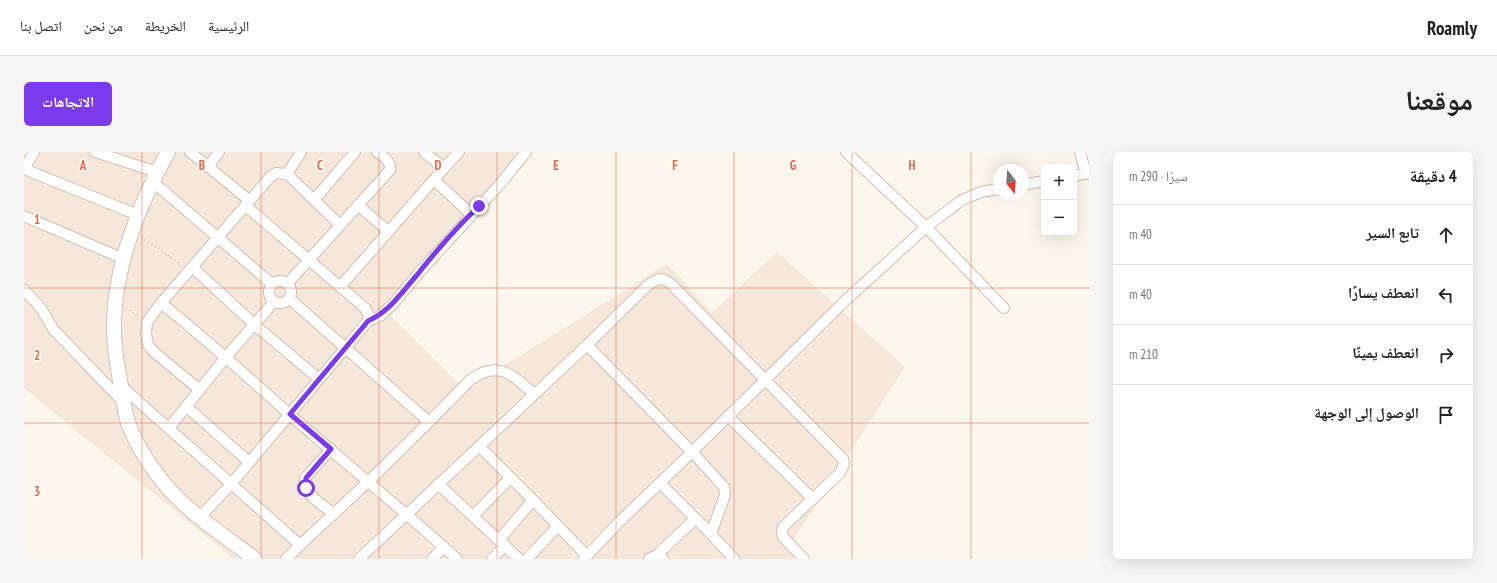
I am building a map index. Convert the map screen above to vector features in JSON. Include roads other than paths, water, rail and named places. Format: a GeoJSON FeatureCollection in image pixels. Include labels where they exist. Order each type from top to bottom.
{"type":"FeatureCollection","features":[{"type":"Feature","properties":{"kind":"street"},"geometry":{"type":"LineString","coordinates":[[34,152],[24,169],[138,215]]}},
{"type":"Feature","properties":{"kind":"street"},"geometry":{"type":"LineString","coordinates":[[95,152],[155,177],[218,238],[272,284]]}},
{"type":"Feature","properties":{"kind":"street"},"geometry":{"type":"LineString","coordinates":[[168,152],[138,215],[124,259],[119,281],[114,320],[115,358],[126,416],[145,457],[163,483],[200,517],[255,559]]}},
{"type":"Feature","properties":{"kind":"street"},"geometry":{"type":"LineString","coordinates":[[190,152],[309,261],[365,308],[369,316],[368,321]]}},
{"type":"Feature","properties":{"kind":"street"},"geometry":{"type":"LineString","coordinates":[[208,167],[219,152]]}},
{"type":"Feature","properties":{"kind":"street"},"geometry":{"type":"LineString","coordinates":[[287,174],[301,152]]}},
{"type":"Feature","properties":{"kind":"street"},"geometry":{"type":"LineString","coordinates":[[314,200],[355,152]]}},
{"type":"Feature","properties":{"kind":"street"},"geometry":{"type":"LineString","coordinates":[[288,283],[390,170],[390,163],[388,160],[377,152]]}},
{"type":"Feature","properties":{"kind":"street"},"geometry":{"type":"LineString","coordinates":[[424,152],[444,168]]}},
{"type":"Feature","properties":{"kind":"street"},"geometry":{"type":"LineString","coordinates":[[340,286],[459,152]]}},
{"type":"Feature","properties":{"kind":"street"},"geometry":{"type":"LineString","coordinates":[[200,517],[232,483],[368,321],[380,316],[394,303],[422,269],[517,164],[526,152]]}},
{"type":"Feature","properties":{"kind":"street"},"geometry":{"type":"LineString","coordinates":[[846,152],[926,227],[1004,308]]}},
{"type":"Feature","properties":{"kind":"street"},"geometry":{"type":"LineString","coordinates":[[1077,176],[1088,174],[1080,152]]}},
{"type":"Feature","properties":{"kind":"street"},"geometry":{"type":"LineString","coordinates":[[200,390],[155,353],[148,345],[146,334],[147,322],[160,303],[271,176],[276,173],[287,174],[340,226]]}},
{"type":"Feature","properties":{"kind":"street"},"geometry":{"type":"LineString","coordinates":[[434,180],[471,214]]}},
{"type":"Feature","properties":{"kind":"street"},"geometry":{"type":"LineString","coordinates":[[1029,184],[1041,182]]}},
{"type":"Feature","properties":{"kind":"street"},"geometry":{"type":"LineString","coordinates":[[479,446],[558,526],[585,557],[845,301],[926,227],[962,200],[981,192],[993,190]]}},
{"type":"Feature","properties":{"kind":"street"},"geometry":{"type":"LineString","coordinates":[[358,205],[388,231]]}},
{"type":"Feature","properties":{"kind":"street"},"geometry":{"type":"LineString","coordinates":[[24,216],[124,259]]}},
{"type":"Feature","properties":{"kind":"street"},"geometry":{"type":"LineString","coordinates":[[190,269],[319,379]]}},
{"type":"Feature","properties":{"kind":"street"},"geometry":{"type":"LineString","coordinates":[[359,559],[648,286],[659,279],[664,279],[670,283],[843,459],[844,464],[840,473],[783,527],[783,537],[804,559]]}},
{"type":"Feature","properties":{"kind":"street"},"geometry":{"type":"LineString","coordinates":[[280,280],[288,283],[292,291],[290,299],[285,302],[274,302],[269,293],[269,288],[272,284],[280,280]]}},
{"type":"Feature","properties":{"kind":"street"},"geometry":{"type":"LineString","coordinates":[[24,290],[41,308],[53,329],[124,403]]}},
{"type":"Feature","properties":{"kind":"street"},"geometry":{"type":"LineString","coordinates":[[290,299],[429,422]]}},
{"type":"Feature","properties":{"kind":"street"},"geometry":{"type":"LineString","coordinates":[[169,428],[226,357],[274,302]]}},
{"type":"Feature","properties":{"kind":"street"},"geometry":{"type":"LineString","coordinates":[[160,303],[226,357],[457,559]]}},
{"type":"Feature","properties":{"kind":"street"},"geometry":{"type":"LineString","coordinates":[[587,345],[692,452],[721,484],[725,492],[711,534]]}},
{"type":"Feature","properties":{"kind":"street"},"geometry":{"type":"LineString","coordinates":[[286,559],[369,481],[470,380],[478,374],[488,370],[497,369],[506,372],[516,378],[534,394]]}},
{"type":"Feature","properties":{"kind":"street"},"geometry":{"type":"LineString","coordinates":[[121,386],[300,545]]}},
{"type":"Feature","properties":{"kind":"street"},"geometry":{"type":"LineString","coordinates":[[187,407],[249,462]]}},
{"type":"Feature","properties":{"kind":"street"},"geometry":{"type":"LineString","coordinates":[[728,416],[812,498]]}},
{"type":"Feature","properties":{"kind":"street"},"geometry":{"type":"LineString","coordinates":[[331,449],[306,478],[305,483],[309,494],[334,514]]}},
{"type":"Feature","properties":{"kind":"street"},"geometry":{"type":"LineString","coordinates":[[473,516],[510,478]]}},
{"type":"Feature","properties":{"kind":"street"},"geometry":{"type":"LineString","coordinates":[[660,483],[734,559]]}},
{"type":"Feature","properties":{"kind":"street"},"geometry":{"type":"LineString","coordinates":[[438,484],[519,559]]}},
{"type":"Feature","properties":{"kind":"street"},"geometry":{"type":"LineString","coordinates":[[492,559],[533,500]]}},
{"type":"Feature","properties":{"kind":"street"},"geometry":{"type":"LineString","coordinates":[[657,557],[695,519]]}},
{"type":"Feature","properties":{"kind":"street"},"geometry":{"type":"LineString","coordinates":[[527,559],[558,526]]}},
{"type":"Feature","properties":{"kind":"street"},"geometry":{"type":"LineString","coordinates":[[432,559],[444,547]]}}]}
